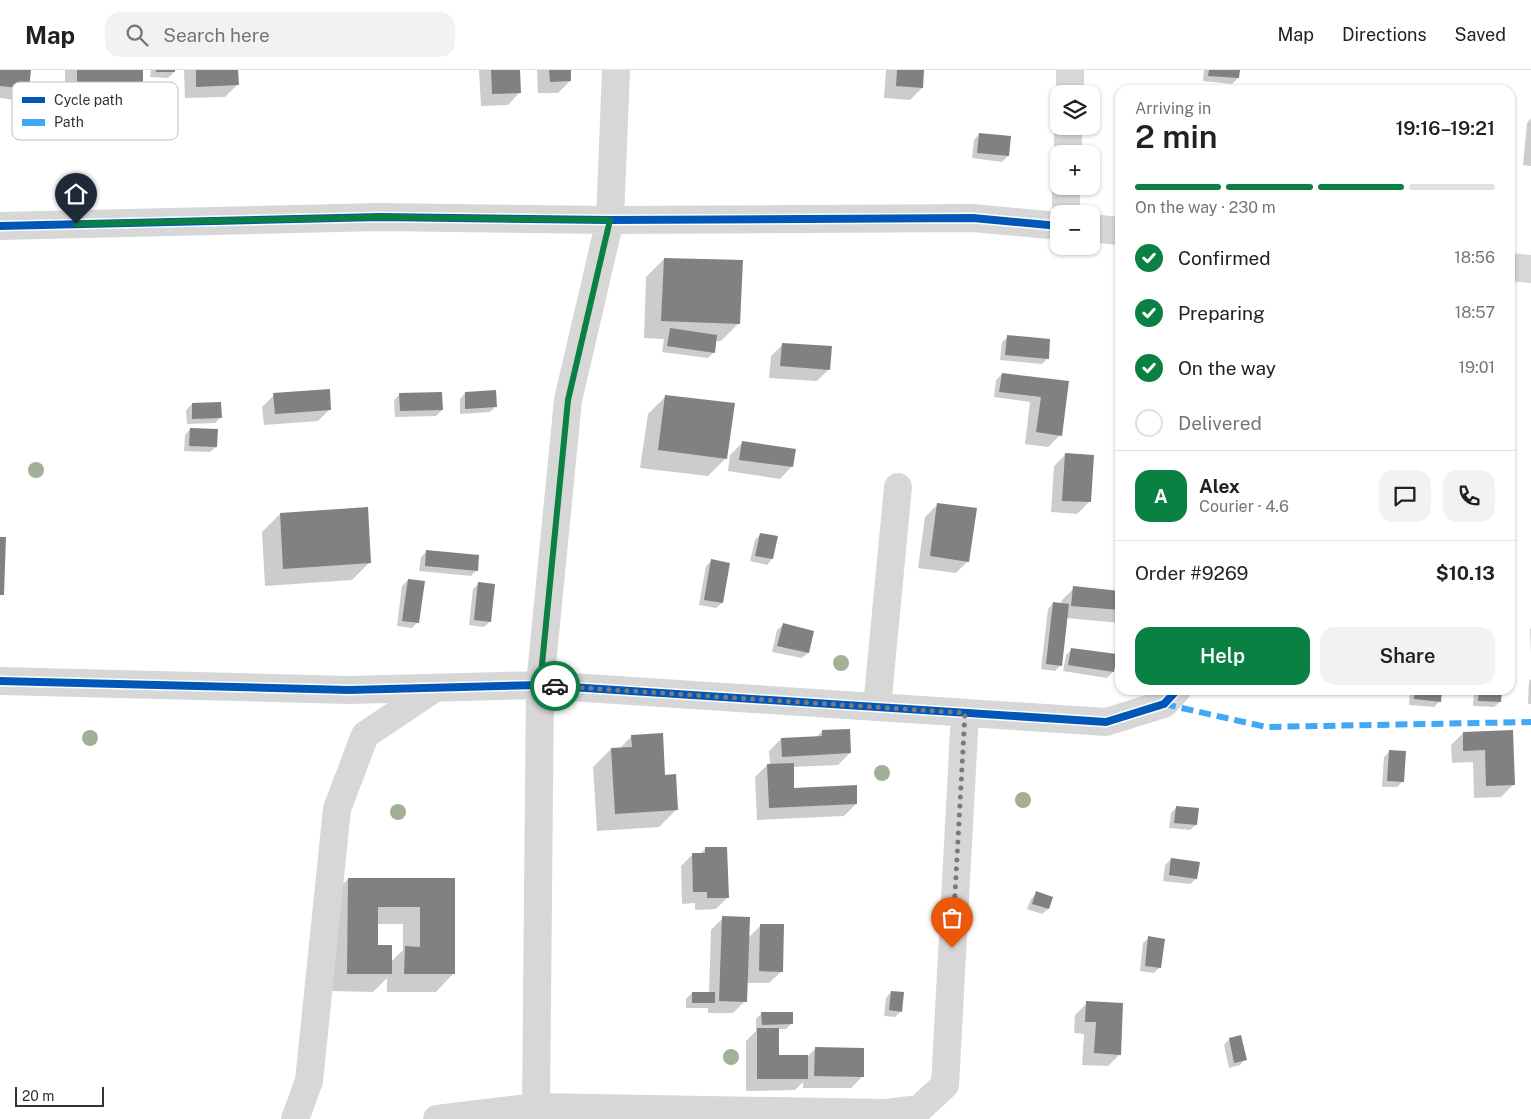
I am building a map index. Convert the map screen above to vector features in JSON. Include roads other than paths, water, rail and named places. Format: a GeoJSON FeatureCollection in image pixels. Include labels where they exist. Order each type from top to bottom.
{"type":"FeatureCollection","features":[{"type":"Feature","properties":{"kind":"street"},"geometry":{"type":"LineString","coordinates":[[536,1107],[540,685],[568,400],[610,220],[616,70]]}},
{"type":"Feature","properties":{"kind":"street"},"geometry":{"type":"LineString","coordinates":[[1070,70],[1070,85]]}},
{"type":"Feature","properties":{"kind":"street"},"geometry":{"type":"LineString","coordinates":[[0,226],[380,217],[610,220],[973,218],[1050,225]]}},
{"type":"Feature","properties":{"kind":"street"},"geometry":{"type":"LineString","coordinates":[[1100,229],[1115,230]]}},
{"type":"Feature","properties":{"kind":"street"},"geometry":{"type":"LineString","coordinates":[[1515,267],[1531,269]]}},
{"type":"Feature","properties":{"kind":"street"},"geometry":{"type":"LineString","coordinates":[[877,707],[898,487]]}},
{"type":"Feature","properties":{"kind":"street"},"geometry":{"type":"LineString","coordinates":[[0,682],[349,690],[540,685],[1106,722],[1164,704],[1172,695]]}},
{"type":"Feature","properties":{"kind":"street"},"geometry":{"type":"LineString","coordinates":[[295,1119],[309,1081],[337,809],[365,735],[435,688]]}},
{"type":"Feature","properties":{"kind":"street"},"geometry":{"type":"LineString","coordinates":[[437,1119],[536,1107],[886,1113],[919,1109],[945,1085],[965,713]]}}]}
